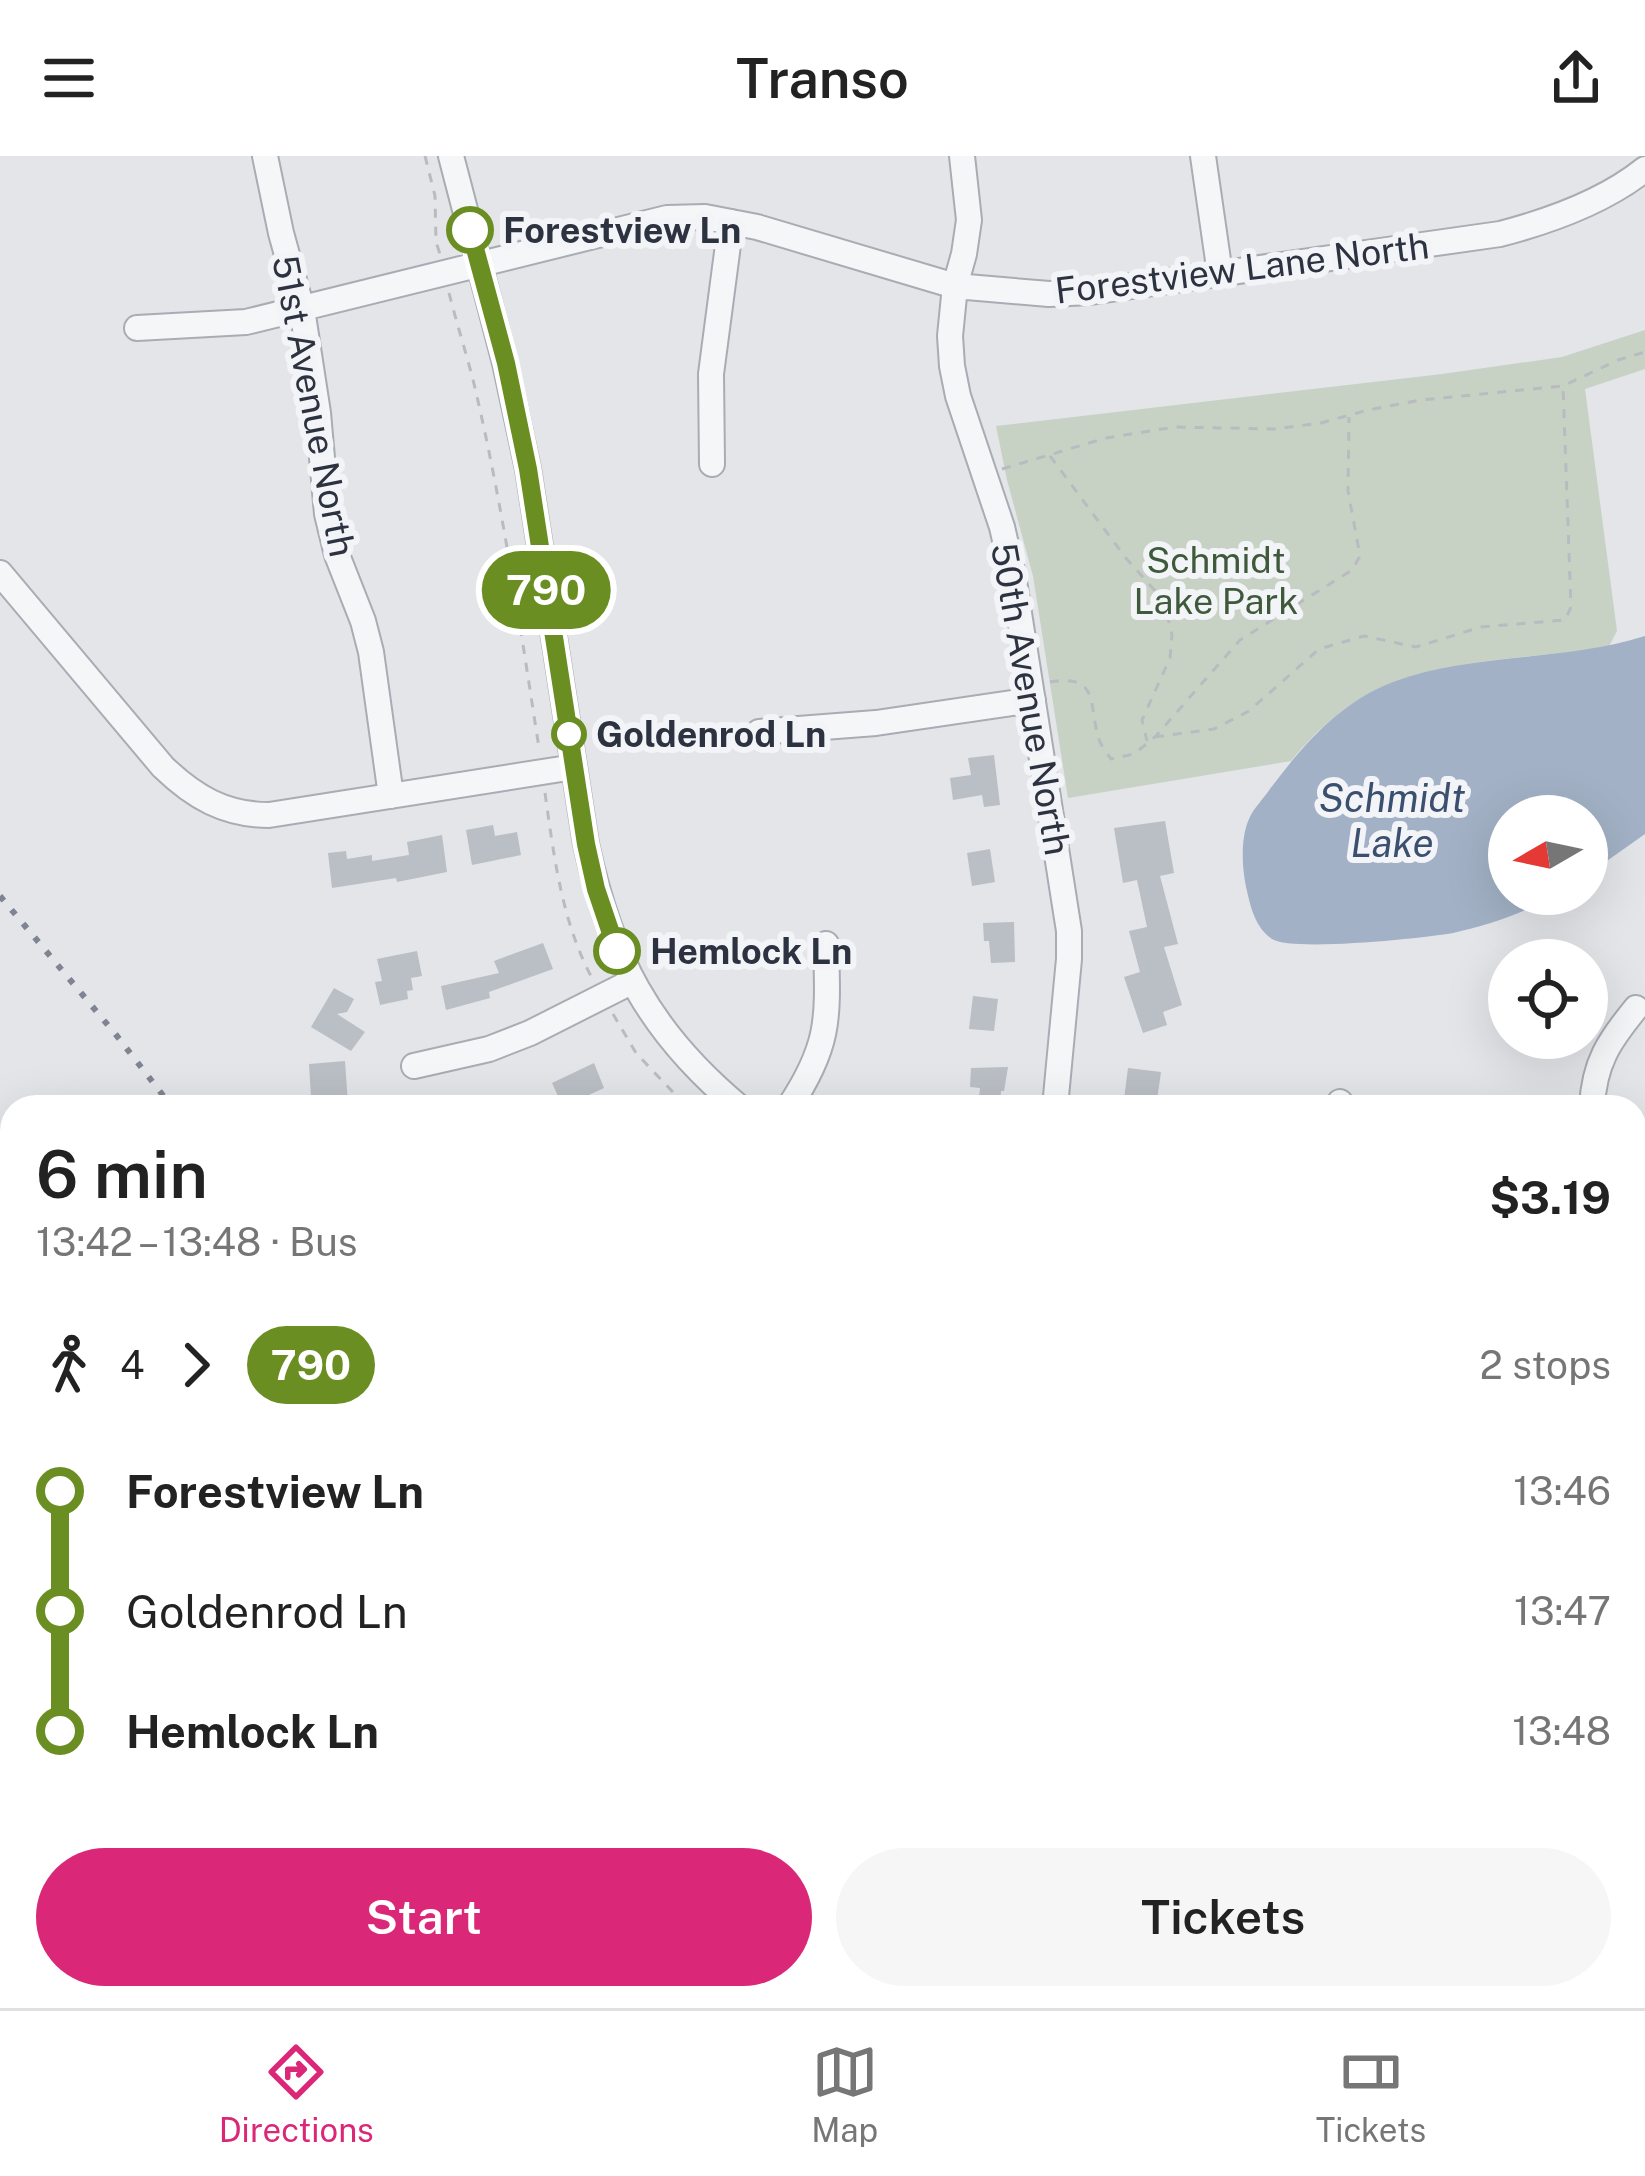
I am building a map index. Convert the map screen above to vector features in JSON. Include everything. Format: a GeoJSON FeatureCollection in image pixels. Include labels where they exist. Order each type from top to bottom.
{"type":"FeatureCollection","features":[{"type":"Feature","properties":{"kind":"street","name":"51st Avenue North"},"geometry":{"type":"LineString","coordinates":[[265,156],[302,309],[327,514],[363,621],[391,796]]}},
{"type":"Feature","properties":{"kind":"street"},"geometry":{"type":"LineString","coordinates":[[452,156],[506,363],[528,469],[596,889],[631,982],[672,1041],[725,1095]]}},
{"type":"Feature","properties":{"kind":"street","name":"50th Avenue North"},"geometry":{"type":"LineString","coordinates":[[962,156],[969,220],[955,286],[952,366],[1010,559],[1069,931],[1055,1095]]}},
{"type":"Feature","properties":{"kind":"street"},"geometry":{"type":"LineString","coordinates":[[1202,156],[1220,274]]}},
{"type":"Feature","properties":{"kind":"street","name":"Forestview Lane North"},"geometry":{"type":"LineString","coordinates":[[137,328],[246,322],[668,218],[705,217],[757,227],[955,286],[1049,294],[1500,234],[1562,214],[1642,177]]}},
{"type":"Feature","properties":{"kind":"street"},"geometry":{"type":"LineString","coordinates":[[712,464],[711,374],[731,222]]}},
{"type":"Feature","properties":{"kind":"street"},"geometry":{"type":"LineString","coordinates":[[0,573],[180,783],[216,806],[244,815],[269,814],[574,767]]}},
{"type":"Feature","properties":{"kind":"street"},"geometry":{"type":"LineString","coordinates":[[759,732],[899,721],[1032,693]]}},
{"type":"Feature","properties":{"kind":"street"},"geometry":{"type":"LineString","coordinates":[[796,1095],[817,1062],[824,1036],[826,944]]}},
{"type":"Feature","properties":{"kind":"street"},"geometry":{"type":"LineString","coordinates":[[414,1066],[530,1033],[631,982]]}},
{"type":"Feature","properties":{"kind":"street"},"geometry":{"type":"LineString","coordinates":[[1592,1095],[1601,1058],[1636,1008]]}},
{"type":"Feature","properties":{"kind":"path"},"geometry":{"type":"LineString","coordinates":[[425,156],[435,196],[436,242],[493,471],[556,872],[578,951],[636,1053],[676,1095]]}},
{"type":"Feature","properties":{"kind":"path"},"geometry":{"type":"LineString","coordinates":[[983,475],[1106,438],[1174,427],[1274,429],[1421,400],[1563,386],[1645,352]]}},
{"type":"Feature","properties":{"kind":"path"},"geometry":{"type":"LineString","coordinates":[[1156,736],[1214,729],[1249,711],[1319,650],[1364,636],[1416,647],[1480,627],[1565,620],[1571,607],[1563,386]]}},
{"type":"Feature","properties":{"kind":"path"},"geometry":{"type":"LineString","coordinates":[[1032,693],[1066,679],[1080,683],[1091,692],[1100,743],[1111,760],[1134,754],[1156,736],[1240,640],[1352,570],[1360,556],[1348,491],[1349,415]]}},
{"type":"Feature","properties":{"kind":"path"},"geometry":{"type":"LineString","coordinates":[[1049,454],[1163,601],[1172,634],[1170,658],[1142,720],[1148,743]]}},
{"type":"Feature","properties":{"kind":"green space","name":"Schmidt Lake Park"},"geometry":{"type":"Polygon","coordinates":[[[1645,330],[1645,369],[1585,389],[1617,631],[1608,648],[1419,674],[1379,688],[1351,705],[1291,761],[1068,798],[1033,576],[996,426],[1562,357],[1645,330]]]}},
{"type":"Feature","properties":{"kind":"water","name":"Schmidt Lake"},"geometry":{"type":"Polygon","coordinates":[[[1645,636],[1645,834],[1608,860],[1608,795],[1488,795],[1488,915],[1511,915],[1453,933],[1389,941],[1284,943],[1262,929],[1245,883],[1246,827],[1296,757],[1339,713],[1374,691],[1423,672],[1645,636]]]}},
{"type":"Feature","properties":{"kind":"building"},"geometry":{"type":"Polygon","coordinates":[[[994,755],[1000,805],[984,807],[982,795],[953,800],[950,778],[971,775],[968,758],[994,755]]]}},
{"type":"Feature","properties":{"kind":"building"},"geometry":{"type":"Polygon","coordinates":[[[1165,821],[1174,873],[1160,876],[1178,944],[1164,947],[1182,1005],[1163,1012],[1167,1025],[1143,1033],[1124,977],[1140,972],[1129,931],[1147,927],[1137,880],[1123,883],[1114,828],[1165,821]]]}},
{"type":"Feature","properties":{"kind":"building"},"geometry":{"type":"Polygon","coordinates":[[[493,825],[495,836],[517,832],[521,855],[472,865],[466,830],[493,825]]]}},
{"type":"Feature","properties":{"kind":"building"},"geometry":{"type":"Polygon","coordinates":[[[442,835],[447,872],[332,888],[328,853],[346,851],[347,859],[372,855],[372,861],[409,855],[407,842],[442,835]]]}},
{"type":"Feature","properties":{"kind":"building"},"geometry":{"type":"Polygon","coordinates":[[[990,849],[995,882],[972,886],[967,853],[990,849]]]}},
{"type":"Feature","properties":{"kind":"building"},"geometry":{"type":"Polygon","coordinates":[[[1014,922],[1015,962],[991,963],[983,923],[1014,922]]]}},
{"type":"Feature","properties":{"kind":"building"},"geometry":{"type":"Polygon","coordinates":[[[543,943],[553,969],[489,992],[490,998],[446,1010],[441,986],[499,973],[494,961],[543,943]]]}},
{"type":"Feature","properties":{"kind":"building"},"geometry":{"type":"Polygon","coordinates":[[[417,951],[422,976],[411,978],[413,990],[407,991],[408,999],[380,1005],[377,959],[417,951]]]}},
{"type":"Feature","properties":{"kind":"building"},"geometry":{"type":"Polygon","coordinates":[[[334,988],[354,999],[347,1012],[337,1014],[365,1032],[351,1051],[311,1027],[334,988]]]}},
{"type":"Feature","properties":{"kind":"building"},"geometry":{"type":"Polygon","coordinates":[[[973,996],[998,999],[994,1031],[969,1029],[973,996]]]}},
{"type":"Feature","properties":{"kind":"building"},"geometry":{"type":"Polygon","coordinates":[[[345,1061],[347,1095],[311,1095],[309,1064],[345,1061]]]}},
{"type":"Feature","properties":{"kind":"building"},"geometry":{"type":"Polygon","coordinates":[[[594,1063],[604,1088],[589,1095],[558,1095],[552,1083],[594,1063]]]}},
{"type":"Feature","properties":{"kind":"building"},"geometry":{"type":"Polygon","coordinates":[[[1008,1067],[1004,1091],[979,1095],[980,1088],[970,1087],[971,1068],[1008,1067]]]}},
{"type":"Feature","properties":{"kind":"building"},"geometry":{"type":"Polygon","coordinates":[[[1128,1068],[1161,1072],[1158,1095],[1125,1095],[1128,1068]]]}},
{"type":"Feature","properties":{"kind":"railway"},"geometry":{"type":"LineString","coordinates":[[0,896],[163,1095]]}},
{"type":"Feature","properties":{"kind":"bus line","name":"790"},"geometry":{"type":"LineString","coordinates":[[470,230],[506,363],[528,469],[586,844],[617,951]]}},
{"type":"Feature","properties":{"kind":"place","name":"Forestview Ln"},"geometry":{"type":"Point","coordinates":[470,230]}},
{"type":"Feature","properties":{"kind":"place","name":"Goldenrod Ln"},"geometry":{"type":"Point","coordinates":[569,734]}},
{"type":"Feature","properties":{"kind":"place","name":"Hemlock Ln"},"geometry":{"type":"Point","coordinates":[617,951]}}]}
